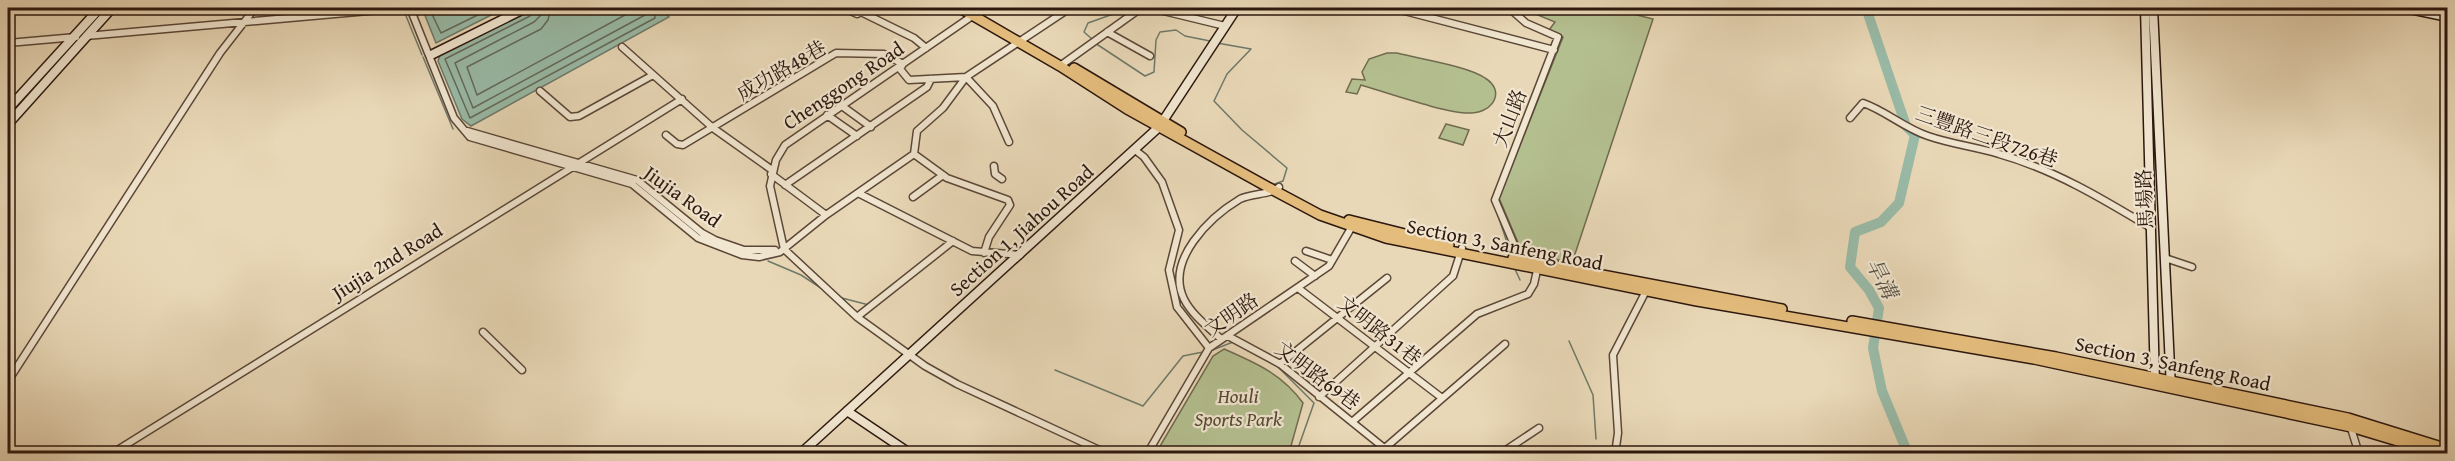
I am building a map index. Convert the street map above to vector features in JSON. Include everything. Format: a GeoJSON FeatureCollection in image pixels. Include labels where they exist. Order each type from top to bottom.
{"type":"FeatureCollection","features":[{"type":"Feature","properties":{"kind":"main road","name":"Section 3, Sanfeng Road"},"geometry":{"type":"LineString","coordinates":[[960,8],[974,12],[1161,124],[1277,189],[1386,238],[2155,382],[2350,423],[2448,449]]}},
{"type":"Feature","properties":{"kind":"main road","name":"Section 3, Sanfeng Road"},"geometry":{"type":"LineString","coordinates":[[2350,423],[2441,453]]}},
{"type":"Feature","properties":{"kind":"street"},"geometry":{"type":"LineString","coordinates":[[8,109],[100,8]]}},
{"type":"Feature","properties":{"kind":"street"},"geometry":{"type":"LineString","coordinates":[[8,124],[112,8]]}},
{"type":"Feature","properties":{"kind":"street"},"geometry":{"type":"LineString","coordinates":[[8,381],[111,218],[243,21],[255,8]]}},
{"type":"Feature","properties":{"kind":"street"},"geometry":{"type":"LineString","coordinates":[[8,43],[402,8]]}},
{"type":"Feature","properties":{"kind":"street","name":"Jiujia Road"},"geometry":{"type":"LineString","coordinates":[[410,8],[431,55],[454,118],[470,137],[575,164],[639,188],[698,238],[711,244],[759,257],[776,254],[784,249]]}},
{"type":"Feature","properties":{"kind":"street"},"geometry":{"type":"LineString","coordinates":[[431,55],[520,8]]}},
{"type":"Feature","properties":{"kind":"street"},"geometry":{"type":"LineString","coordinates":[[431,55],[526,8]]}},
{"type":"Feature","properties":{"kind":"street"},"geometry":{"type":"LineString","coordinates":[[844,8],[857,14],[870,8]]}},
{"type":"Feature","properties":{"kind":"street"},"geometry":{"type":"LineString","coordinates":[[915,154],[917,131],[943,108],[966,77],[1070,8]]}},
{"type":"Feature","properties":{"kind":"street"},"geometry":{"type":"LineString","coordinates":[[1063,64],[1142,8]]}},
{"type":"Feature","properties":{"kind":"street"},"geometry":{"type":"LineString","coordinates":[[1151,8],[1225,26]]}},
{"type":"Feature","properties":{"kind":"street"},"geometry":{"type":"LineString","coordinates":[[1184,15],[1190,8]]}},
{"type":"Feature","properties":{"kind":"street","name":"Section 1, Jiahou Road"},"geometry":{"type":"LineString","coordinates":[[800,453],[1020,255],[1161,124],[1237,8]]}},
{"type":"Feature","properties":{"kind":"street"},"geometry":{"type":"LineString","coordinates":[[1393,8],[1554,50],[1558,37],[1526,23],[1509,8]]}},
{"type":"Feature","properties":{"kind":"street","name":"馬場路"},"geometry":{"type":"LineString","coordinates":[[2145,8],[2155,382]]}},
{"type":"Feature","properties":{"kind":"street","name":"馬場路"},"geometry":{"type":"LineString","coordinates":[[2153,8],[2170,385]]}},
{"type":"Feature","properties":{"kind":"street"},"geometry":{"type":"LineString","coordinates":[[2405,8],[2448,17]]}},
{"type":"Feature","properties":{"kind":"street"},"geometry":{"type":"LineString","coordinates":[[2437,8],[2448,10]]}},
{"type":"Feature","properties":{"kind":"street"},"geometry":{"type":"LineString","coordinates":[[861,12],[914,38],[927,48]]}},
{"type":"Feature","properties":{"kind":"street","name":"Chenggong Road"},"geometry":{"type":"LineString","coordinates":[[784,249],[783,236],[771,205],[772,172],[785,145],[927,48],[974,12]]}},
{"type":"Feature","properties":{"kind":"street"},"geometry":{"type":"LineString","coordinates":[[1107,32],[1150,56]]}},
{"type":"Feature","properties":{"kind":"street"},"geometry":{"type":"LineString","coordinates":[[622,47],[713,128],[826,215]]}},
{"type":"Feature","properties":{"kind":"street","name":"大山路"},"geometry":{"type":"LineString","coordinates":[[1521,262],[1496,200],[1554,50]]}},
{"type":"Feature","properties":{"kind":"street","name":"成功路48巷"},"geometry":{"type":"LineString","coordinates":[[666,135],[677,144],[682,145],[836,53],[884,54],[903,64]]}},
{"type":"Feature","properties":{"kind":"street"},"geometry":{"type":"LineString","coordinates":[[903,64],[900,69],[909,80],[966,77],[992,102],[1001,116],[1009,142]]}},
{"type":"Feature","properties":{"kind":"street"},"geometry":{"type":"LineString","coordinates":[[540,91],[570,117],[579,116],[653,75]]}},
{"type":"Feature","properties":{"kind":"street"},"geometry":{"type":"LineString","coordinates":[[785,184],[871,127],[927,87],[931,80]]}},
{"type":"Feature","properties":{"kind":"street","name":"Jiujia 2nd Road"},"geometry":{"type":"LineString","coordinates":[[111,453],[682,99]]}},
{"type":"Feature","properties":{"kind":"street","name":"三豐路三段726巷"},"geometry":{"type":"LineString","coordinates":[[1850,118],[1863,103],[1873,105],[1897,123],[1927,136],[2001,154],[2055,176],[2097,195],[2151,228]]}},
{"type":"Feature","properties":{"kind":"street"},"geometry":{"type":"LineString","coordinates":[[842,106],[871,127]]}},
{"type":"Feature","properties":{"kind":"street"},"geometry":{"type":"LineString","coordinates":[[827,116],[857,136]]}},
{"type":"Feature","properties":{"kind":"street"},"geometry":{"type":"LineString","coordinates":[[1135,150],[1144,157],[1162,182],[1179,230],[1169,270],[1177,307],[1209,348]]}},
{"type":"Feature","properties":{"kind":"street"},"geometry":{"type":"LineString","coordinates":[[915,154],[943,175],[999,197],[1010,205],[990,237],[984,252]]}},
{"type":"Feature","properties":{"kind":"street"},"geometry":{"type":"LineString","coordinates":[[915,154],[826,215],[784,249],[857,317],[909,354],[957,384],[1108,453]]}},
{"type":"Feature","properties":{"kind":"street"},"geometry":{"type":"LineString","coordinates":[[994,166],[994,174],[1002,179]]}},
{"type":"Feature","properties":{"kind":"street"},"geometry":{"type":"LineString","coordinates":[[913,197],[943,175]]}},
{"type":"Feature","properties":{"kind":"street","name":"文明路69巷"},"geometry":{"type":"LineString","coordinates":[[1277,189],[1243,198],[1208,224],[1194,241],[1182,262],[1179,287],[1191,309],[1225,337],[1280,364],[1352,422],[1381,450]]}},
{"type":"Feature","properties":{"kind":"street"},"geometry":{"type":"LineString","coordinates":[[858,193],[972,251],[1020,255]]}},
{"type":"Feature","properties":{"kind":"street","name":"文明路"},"geometry":{"type":"LineString","coordinates":[[1147,453],[1209,348],[1315,276],[1332,260],[1353,225]]}},
{"type":"Feature","properties":{"kind":"street"},"geometry":{"type":"LineString","coordinates":[[857,317],[953,241]]}},
{"type":"Feature","properties":{"kind":"street"},"geometry":{"type":"LineString","coordinates":[[1306,250],[1332,260]]}},
{"type":"Feature","properties":{"kind":"street"},"geometry":{"type":"LineString","coordinates":[[1319,397],[1376,348],[1453,276],[1462,251]]}},
{"type":"Feature","properties":{"kind":"street"},"geometry":{"type":"LineString","coordinates":[[2164,258],[2192,267]]}},
{"type":"Feature","properties":{"kind":"street"},"geometry":{"type":"LineString","coordinates":[[1295,261],[1315,276]]}},
{"type":"Feature","properties":{"kind":"street"},"geometry":{"type":"LineString","coordinates":[[1352,422],[1477,314],[1528,294],[1534,285],[1539,266]]}},
{"type":"Feature","properties":{"kind":"street"},"geometry":{"type":"LineString","coordinates":[[1280,364],[1386,278]]}},
{"type":"Feature","properties":{"kind":"street","name":"文明路31巷"},"geometry":{"type":"LineString","coordinates":[[1298,288],[1442,398]]}},
{"type":"Feature","properties":{"kind":"street"},"geometry":{"type":"LineString","coordinates":[[1615,453],[1618,433],[1613,356],[1647,288]]}},
{"type":"Feature","properties":{"kind":"street"},"geometry":{"type":"LineString","coordinates":[[483,332],[522,370]]}},
{"type":"Feature","properties":{"kind":"street"},"geometry":{"type":"LineString","coordinates":[[1381,450],[1505,344]]}},
{"type":"Feature","properties":{"kind":"street"},"geometry":{"type":"LineString","coordinates":[[848,411],[911,453]]}},
{"type":"Feature","properties":{"kind":"street"},"geometry":{"type":"LineString","coordinates":[[2350,423],[2359,453]]}},
{"type":"Feature","properties":{"kind":"street"},"geometry":{"type":"LineString","coordinates":[[1500,453],[1539,428]]}},
{"type":"Feature","properties":{"kind":"green space"},"geometry":{"type":"Polygon","coordinates":[[[1521,8],[1609,8],[1653,19],[1572,263],[1522,252],[1499,198],[1563,37],[1549,30],[1555,22],[1521,8]]]}},
{"type":"Feature","properties":{"kind":"green space"},"geometry":{"type":"Polygon","coordinates":[[[1387,53],[1443,63],[1477,74],[1491,83],[1495,89],[1494,100],[1486,109],[1479,112],[1462,113],[1361,85],[1357,94],[1346,92],[1352,79],[1365,80],[1362,72],[1369,59],[1387,53]]]}},
{"type":"Feature","properties":{"kind":"green space"},"geometry":{"type":"Polygon","coordinates":[[[1446,124],[1469,130],[1463,145],[1439,138],[1446,124]]]}},
{"type":"Feature","properties":{"kind":"green space","name":"Houli Sports Park"},"geometry":{"type":"Polygon","coordinates":[[[1224,349],[1277,377],[1303,403],[1289,453],[1156,453],[1213,356],[1224,349]]]}},
{"type":"Feature","properties":{"kind":"water"},"geometry":{"type":"Polygon","coordinates":[[[422,8],[505,8],[436,43],[422,8]]]}},
{"type":"Feature","properties":{"kind":"water"},"geometry":{"type":"Polygon","coordinates":[[[533,8],[657,8],[669,17],[471,126],[462,119],[438,61],[440,55],[533,8]]]}},
{"type":"Feature","properties":{"kind":"waterway"},"geometry":{"type":"LineString","coordinates":[[1092,39],[1084,32],[1088,23],[1130,8]]}},
{"type":"Feature","properties":{"kind":"waterway","name":"旱溝"},"geometry":{"type":"LineString","coordinates":[[1866,8],[1906,126],[1915,135],[1899,203],[1881,222],[1855,232],[1850,267],[1869,290],[1879,308],[1873,348],[1882,391],[1908,454]]}},
{"type":"Feature","properties":{"kind":"waterway"},"geometry":{"type":"LineString","coordinates":[[404,11],[422,55]]}},
{"type":"Feature","properties":{"kind":"waterway"},"geometry":{"type":"LineString","coordinates":[[1095,43],[1145,76],[1154,72],[1156,40],[1160,32],[1176,30],[1185,36],[1210,41]]}},
{"type":"Feature","properties":{"kind":"waterway"},"geometry":{"type":"LineString","coordinates":[[1217,43],[1251,49],[1227,74],[1214,101],[1242,130],[1287,168],[1283,181],[1272,185]]}},
{"type":"Feature","properties":{"kind":"waterway"},"geometry":{"type":"LineString","coordinates":[[423,57],[453,129]]}},
{"type":"Feature","properties":{"kind":"waterway"},"geometry":{"type":"LineString","coordinates":[[1511,254],[1492,198],[1513,146]]}},
{"type":"Feature","properties":{"kind":"waterway"},"geometry":{"type":"LineString","coordinates":[[768,261],[801,275],[824,290]]}},
{"type":"Feature","properties":{"kind":"waterway"},"geometry":{"type":"LineString","coordinates":[[1514,267],[1520,280]]}},
{"type":"Feature","properties":{"kind":"waterway"},"geometry":{"type":"LineString","coordinates":[[842,298],[869,305]]}},
{"type":"Feature","properties":{"kind":"waterway"},"geometry":{"type":"LineString","coordinates":[[1569,341],[1593,395],[1596,439]]}},
{"type":"Feature","properties":{"kind":"waterway"},"geometry":{"type":"LineString","coordinates":[[1210,351],[1233,342],[1236,344]]}},
{"type":"Feature","properties":{"kind":"waterway"},"geometry":{"type":"LineString","coordinates":[[1055,370],[1143,406],[1183,356],[1203,352]]}},
{"type":"Feature","properties":{"kind":"waterway"},"geometry":{"type":"LineString","coordinates":[[1275,364],[1314,403],[1296,454]]}}]}
